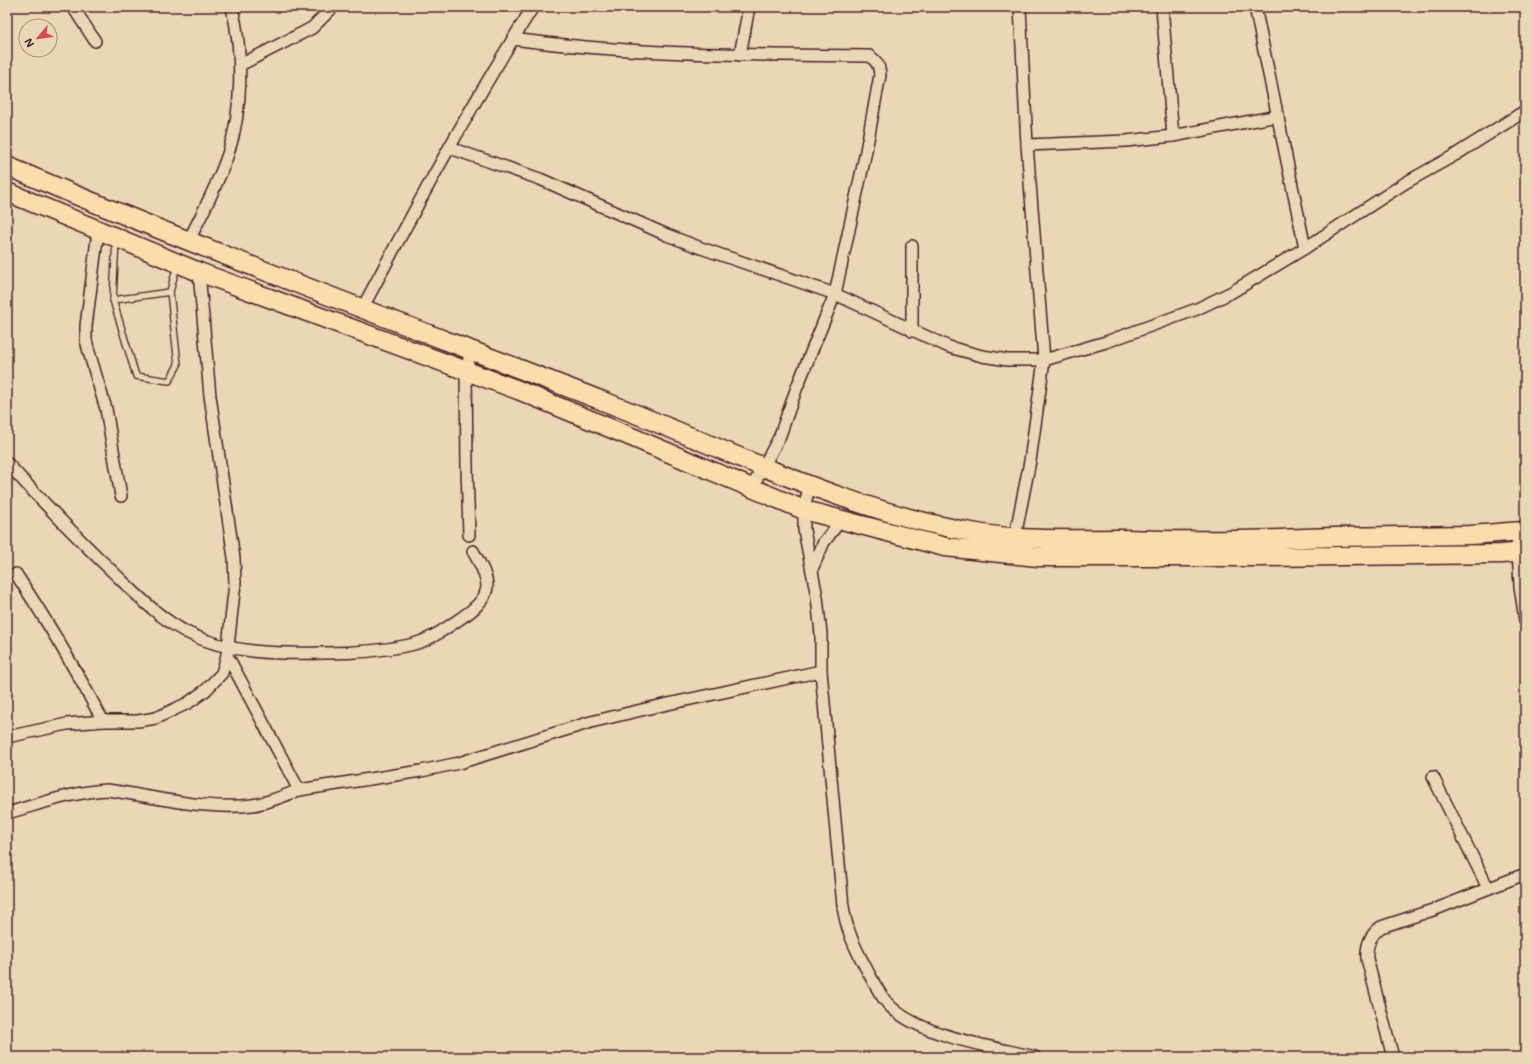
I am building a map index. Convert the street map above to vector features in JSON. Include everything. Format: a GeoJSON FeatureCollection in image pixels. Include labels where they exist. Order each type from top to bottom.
{"type":"FeatureCollection","features":[{"type":"Feature","properties":{"kind":"main road"},"geometry":{"type":"LineString","coordinates":[[7,166],[64,191],[362,309],[638,414],[809,486],[876,509],[974,532],[1038,557],[1258,557],[1522,553]]}},
{"type":"Feature","properties":{"kind":"main road"},"geometry":{"type":"LineString","coordinates":[[7,192],[198,272],[466,371],[634,438],[751,489],[804,510],[945,548],[1475,535],[1521,531]]}},
{"type":"Feature","properties":{"kind":"street"},"geometry":{"type":"LineString","coordinates":[[73,7],[95,40]]}},
{"type":"Feature","properties":{"kind":"street"},"geometry":{"type":"LineString","coordinates":[[189,240],[214,190],[228,154],[236,119],[240,65],[232,7]]}},
{"type":"Feature","properties":{"kind":"street"},"geometry":{"type":"LineString","coordinates":[[240,65],[312,28],[333,7]]}},
{"type":"Feature","properties":{"kind":"street"},"geometry":{"type":"LineString","coordinates":[[362,309],[450,148],[513,39],[534,7]]}},
{"type":"Feature","properties":{"kind":"street"},"geometry":{"type":"LineString","coordinates":[[740,55],[749,7]]}},
{"type":"Feature","properties":{"kind":"street"},"geometry":{"type":"LineString","coordinates":[[1013,546],[1030,461],[1044,360],[1027,145],[1020,7]]}},
{"type":"Feature","properties":{"kind":"street"},"geometry":{"type":"LineString","coordinates":[[1162,7],[1173,136]]}},
{"type":"Feature","properties":{"kind":"street"},"geometry":{"type":"LineString","coordinates":[[1255,7],[1305,248]]}},
{"type":"Feature","properties":{"kind":"street"},"geometry":{"type":"LineString","coordinates":[[513,39],[558,45],[648,52],[740,55],[869,56],[875,60],[879,67],[880,75],[865,156],[835,294],[797,387],[779,438],[751,489]]}},
{"type":"Feature","properties":{"kind":"street"},"geometry":{"type":"LineString","coordinates":[[450,148],[540,180],[667,235],[701,248],[835,294],[912,331],[950,347],[982,356],[1008,360],[1044,360],[1106,342],[1197,308],[1232,292],[1305,248],[1405,183],[1455,155],[1525,111]]}},
{"type":"Feature","properties":{"kind":"street"},"geometry":{"type":"LineString","coordinates":[[1027,145],[1173,136],[1278,116]]}},
{"type":"Feature","properties":{"kind":"street"},"geometry":{"type":"LineString","coordinates":[[98,231],[86,326],[86,340],[106,409],[121,496]]}},
{"type":"Feature","properties":{"kind":"street"},"geometry":{"type":"LineString","coordinates":[[912,246],[912,331]]}},
{"type":"Feature","properties":{"kind":"street"},"geometry":{"type":"LineString","coordinates":[[7,737],[68,724],[103,721],[138,721],[156,718],[188,703],[206,690],[222,673],[228,651],[236,583],[234,558],[210,396],[198,272]]}},
{"type":"Feature","properties":{"kind":"street"},"geometry":{"type":"LineString","coordinates":[[469,535],[466,371],[471,350]]}},
{"type":"Feature","properties":{"kind":"street"},"geometry":{"type":"LineString","coordinates":[[7,463],[72,533],[157,613],[187,632],[228,651],[290,654],[359,652],[410,645],[429,638],[466,615],[482,600],[486,593],[487,586],[485,576],[473,551]]}},
{"type":"Feature","properties":{"kind":"street"},"geometry":{"type":"LineString","coordinates":[[809,486],[804,510],[804,530],[818,597],[821,634],[821,671],[844,913],[848,931],[858,954],[878,990],[889,1005],[903,1017],[922,1027],[962,1040],[1035,1057]]}},
{"type":"Feature","properties":{"kind":"street"},"geometry":{"type":"LineString","coordinates":[[812,569],[824,542],[841,520]]}},
{"type":"Feature","properties":{"kind":"street"},"geometry":{"type":"LineString","coordinates":[[1521,531],[1522,553],[1520,586],[1525,620]]}},
{"type":"Feature","properties":{"kind":"street"},"geometry":{"type":"LineString","coordinates":[[16,574],[47,620],[103,721]]}},
{"type":"Feature","properties":{"kind":"street"},"geometry":{"type":"LineString","coordinates":[[228,651],[299,790]]}},
{"type":"Feature","properties":{"kind":"street"},"geometry":{"type":"LineString","coordinates":[[7,813],[74,794],[107,790],[207,805],[231,807],[253,805],[276,799],[299,790],[421,771],[459,763],[591,722],[821,671]]}},
{"type":"Feature","properties":{"kind":"street"},"geometry":{"type":"LineString","coordinates":[[1433,777],[1488,888]]}},
{"type":"Feature","properties":{"kind":"street"},"geometry":{"type":"LineString","coordinates":[[1393,1057],[1367,959],[1367,950],[1372,935],[1381,927],[1436,909],[1525,874]]}},
{"type":"Feature","properties":{"kind":"lane"},"geometry":{"type":"LineString","coordinates":[[116,237],[113,300],[136,376],[169,381],[178,365],[170,292],[177,262]]}},
{"type":"Feature","properties":{"kind":"lane"},"geometry":{"type":"LineString","coordinates":[[113,300],[170,292]]}}]}
